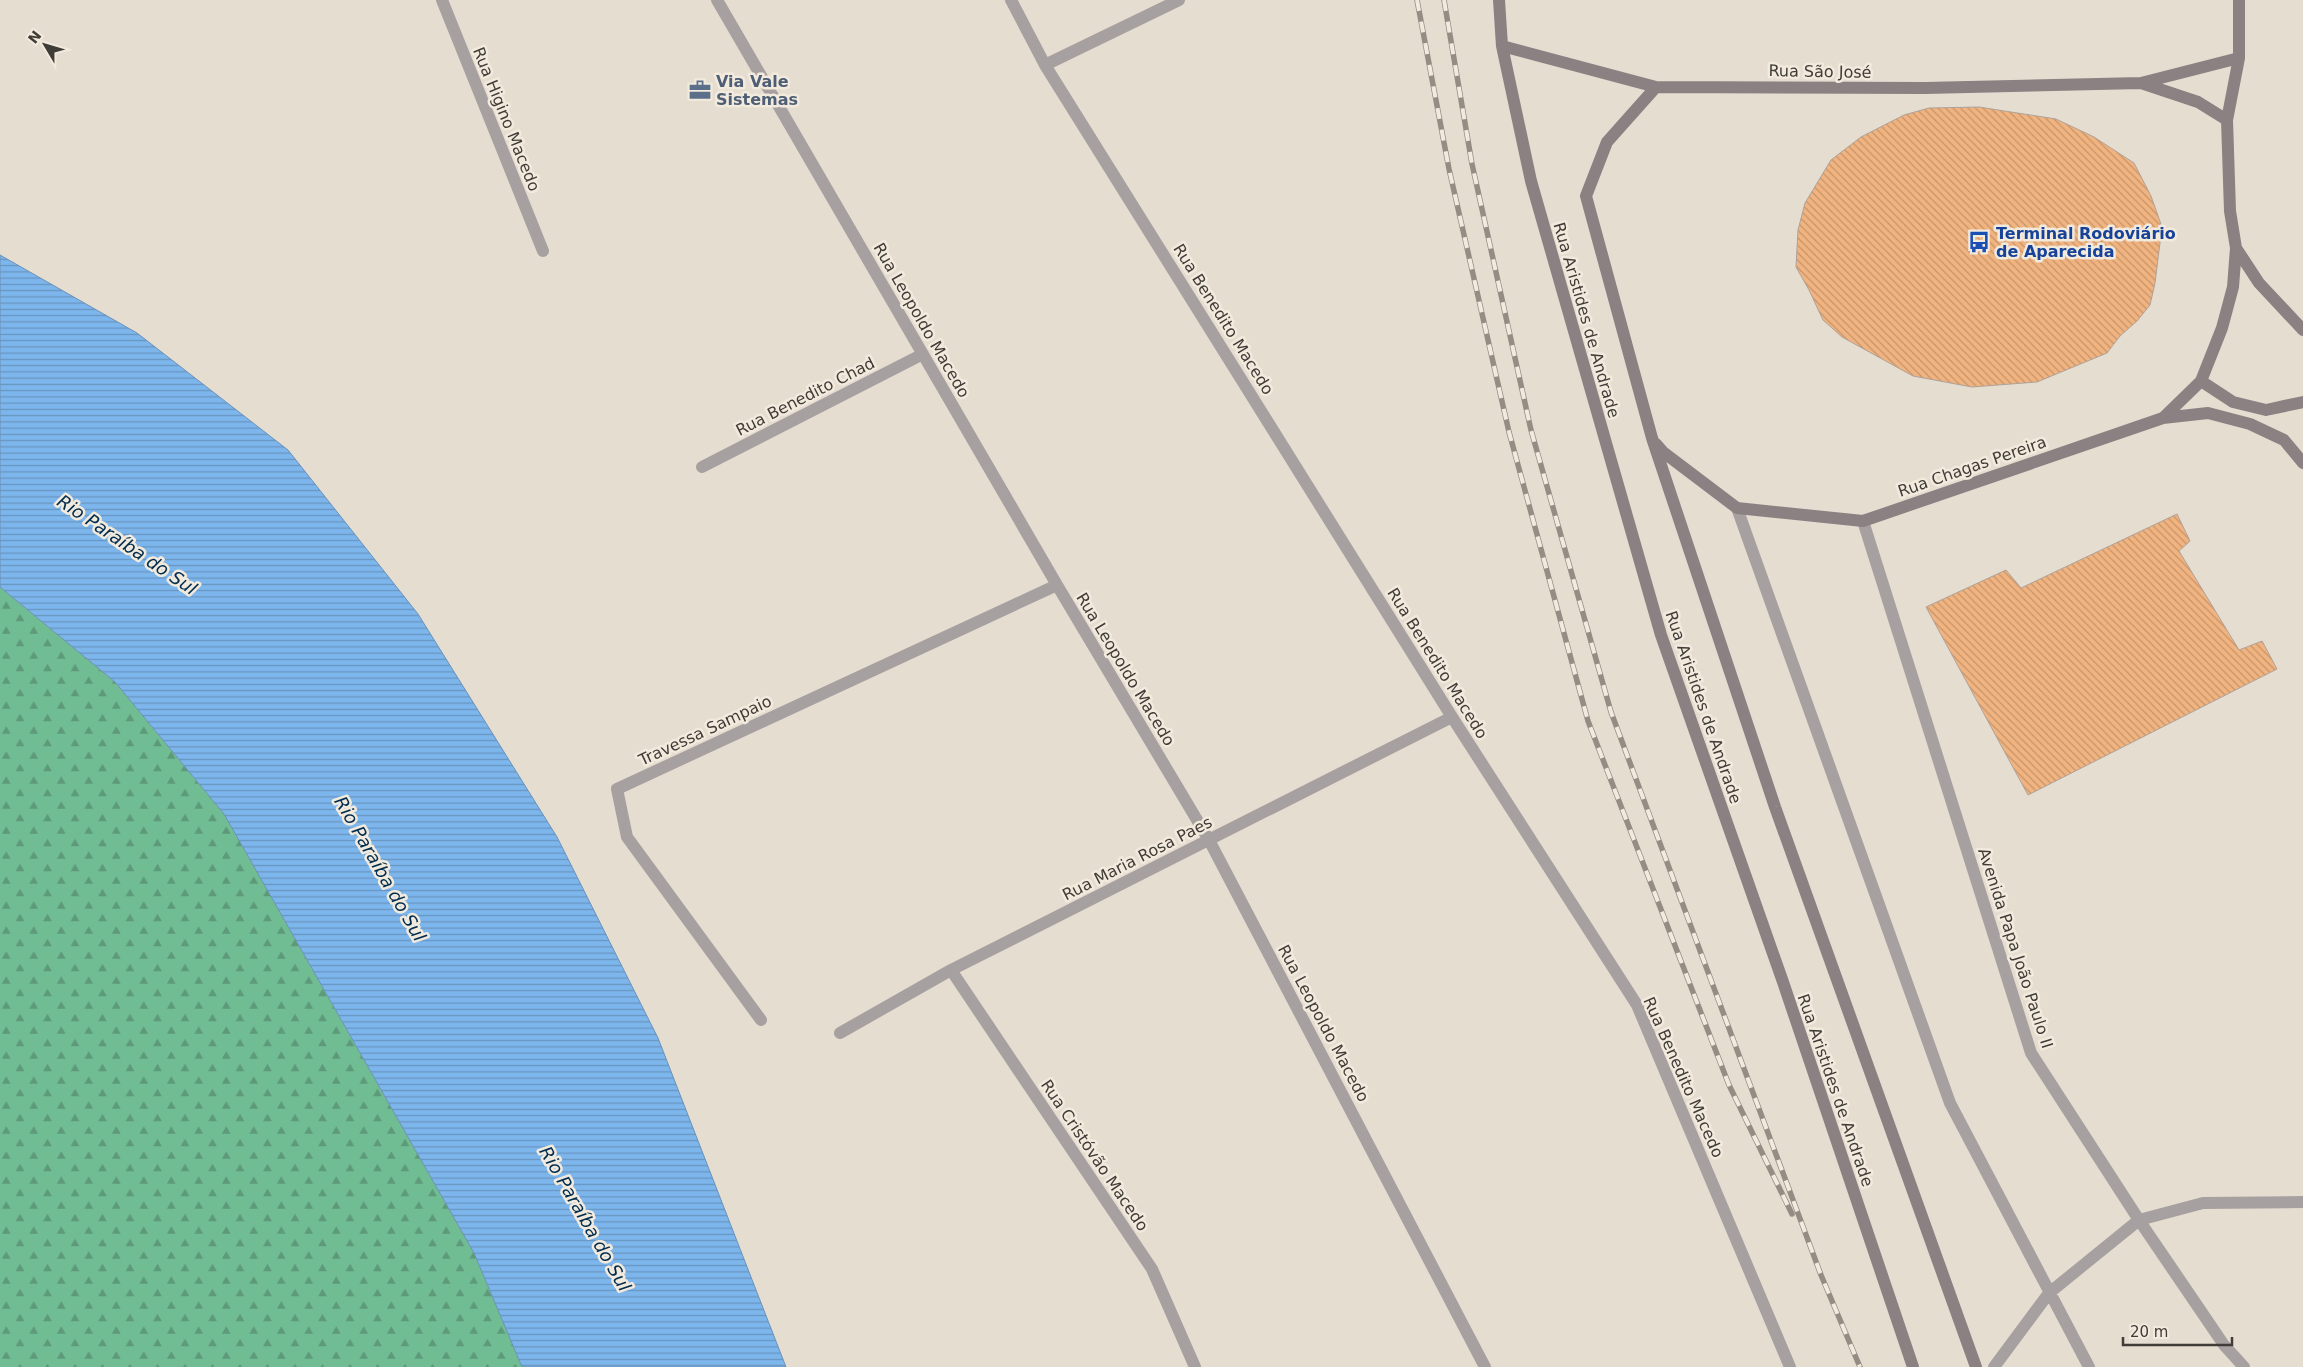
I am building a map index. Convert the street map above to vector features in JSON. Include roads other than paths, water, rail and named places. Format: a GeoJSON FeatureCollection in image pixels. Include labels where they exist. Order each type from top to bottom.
{"type":"FeatureCollection","features":[{"type":"Feature","properties":{"kind":"main road","name":"Rua Aristides de Andrade"},"geometry":{"type":"LineString","coordinates":[[1499,0],[1502,46],[1531,181],[1661,635],[1786,992],[1913,1367]]}},
{"type":"Feature","properties":{"kind":"main road"},"geometry":{"type":"LineString","coordinates":[[2239,0],[2239,58],[2227,120],[2230,211],[2236,248],[2233,287],[2224,320],[2201,381],[2233,402],[2266,410],[2303,402]]}},
{"type":"Feature","properties":{"kind":"main road","name":"Rua São José"},"geometry":{"type":"LineString","coordinates":[[1502,46],[1656,87],[1925,88],[2142,82],[2239,58]]}},
{"type":"Feature","properties":{"kind":"main road","name":"Rua São José"},"geometry":{"type":"LineString","coordinates":[[2142,82],[2198,102],[2227,120]]}},
{"type":"Feature","properties":{"kind":"main road","name":"Rua Aristides de Andrade"},"geometry":{"type":"LineString","coordinates":[[1656,87],[1607,142],[1586,196],[1652,438],[1775,807],[1976,1367]]}},
{"type":"Feature","properties":{"kind":"main road"},"geometry":{"type":"LineString","coordinates":[[2236,248],[2259,283],[2303,330]]}},
{"type":"Feature","properties":{"kind":"main road","name":"Rua Chagas Pereira"},"geometry":{"type":"LineString","coordinates":[[1737,508],[1863,521],[2163,418],[2201,381]]}},
{"type":"Feature","properties":{"kind":"main road"},"geometry":{"type":"LineString","coordinates":[[2163,418],[2208,413],[2250,424],[2284,440],[2303,463]]}},
{"type":"Feature","properties":{"kind":"main road"},"geometry":{"type":"LineString","coordinates":[[1652,438],[1663,452],[1737,508]]}},
{"type":"Feature","properties":{"kind":"street","name":"Rua Higino Macedo"},"geometry":{"type":"LineString","coordinates":[[442,0],[543,250]]}},
{"type":"Feature","properties":{"kind":"street","name":"Rua Leopoldo Macedo"},"geometry":{"type":"LineString","coordinates":[[717,0],[1057,585],[1209,840],[1485,1367]]}},
{"type":"Feature","properties":{"kind":"street","name":"Rua Benedito Macedo"},"geometry":{"type":"LineString","coordinates":[[1011,0],[1045,65],[1452,717],[1636,1005],[1790,1367]]}},
{"type":"Feature","properties":{"kind":"street"},"geometry":{"type":"LineString","coordinates":[[1045,65],[1179,0]]}},
{"type":"Feature","properties":{"kind":"street","name":"Rua Benedito Chad"},"geometry":{"type":"LineString","coordinates":[[702,467],[923,354]]}},
{"type":"Feature","properties":{"kind":"street"},"geometry":{"type":"LineString","coordinates":[[1737,508],[1950,1103],[2048,1293],[2089,1367]]}},
{"type":"Feature","properties":{"kind":"street","name":"Avenida Papa João Paulo II"},"geometry":{"type":"LineString","coordinates":[[1863,521],[2031,1053],[2139,1220],[2224,1345],[2244,1367]]}},
{"type":"Feature","properties":{"kind":"street","name":"Travessa Sampaio"},"geometry":{"type":"LineString","coordinates":[[761,1020],[627,837],[617,788],[1057,585]]}},
{"type":"Feature","properties":{"kind":"street","name":"Rua Maria Rosa Paes"},"geometry":{"type":"LineString","coordinates":[[840,1033],[951,970],[1452,717]]}},
{"type":"Feature","properties":{"kind":"street","name":"Rua Cristóvão Macedo"},"geometry":{"type":"LineString","coordinates":[[951,970],[1152,1269],[1195,1367]]}},
{"type":"Feature","properties":{"kind":"street"},"geometry":{"type":"LineString","coordinates":[[1994,1367],[2048,1293],[2139,1220],[2203,1203],[2303,1202]]}},
{"type":"Feature","properties":{"kind":"water","name":"Rio Paraíba do Sul"},"geometry":{"type":"Polygon","coordinates":[[[0,255],[137,333],[288,450],[418,614],[557,837],[658,1038],[786,1367],[522,1367],[474,1253],[224,814],[115,682],[0,587],[0,255]]]}},
{"type":"Feature","properties":{"kind":"railway"},"geometry":{"type":"LineString","coordinates":[[1417,0],[1449,169],[1509,432],[1588,721],[1729,1085],[1792,1214]]}},
{"type":"Feature","properties":{"kind":"railway"},"geometry":{"type":"LineString","coordinates":[[1444,0],[1472,164],[1531,430],[1611,712],[1821,1275],[1860,1367]]}},
{"type":"Feature","properties":{"kind":"place","name":"Via Vale Sistemas"},"geometry":{"type":"Point","coordinates":[700,90]}},
{"type":"Feature","properties":{"kind":"place","name":"Terminal Rodoviário de Aparecida"},"geometry":{"type":"Point","coordinates":[1979,242]}}]}
